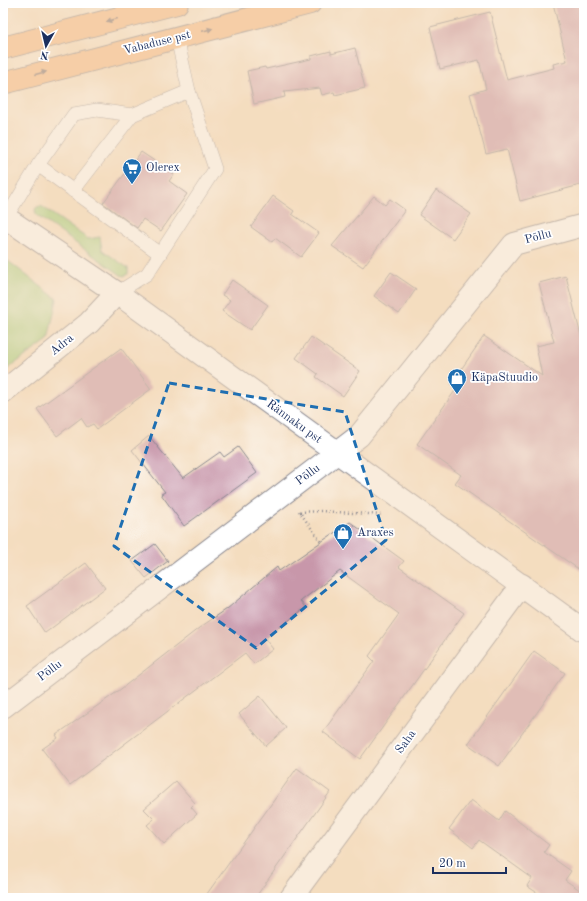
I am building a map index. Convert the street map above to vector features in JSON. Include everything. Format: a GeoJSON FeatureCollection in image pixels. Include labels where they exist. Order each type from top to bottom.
{"type":"FeatureCollection","features":[{"type":"Feature","properties":{"kind":"highway"},"geometry":{"type":"LineString","coordinates":[[3,48],[177,3]]}},
{"type":"Feature","properties":{"kind":"highway","name":"Vabaduse pst"},"geometry":{"type":"LineString","coordinates":[[3,83],[310,3]]}},
{"type":"Feature","properties":{"kind":"street","name":"Rännaku pst"},"geometry":{"type":"LineString","coordinates":[[5,217],[117,293],[584,631]]}},
{"type":"Feature","properties":{"kind":"street","name":"Põllu"},"geometry":{"type":"LineString","coordinates":[[3,707],[358,436],[514,244],[584,225]]}},
{"type":"Feature","properties":{"kind":"street","name":"Adra"},"geometry":{"type":"LineString","coordinates":[[3,392],[90,323],[117,293]]}},
{"type":"Feature","properties":{"kind":"street","name":"Saha"},"geometry":{"type":"LineString","coordinates":[[291,898],[522,585]]}},
{"type":"Feature","properties":{"kind":"lane"},"geometry":{"type":"LineString","coordinates":[[117,293],[147,274],[215,169],[189,91],[177,38]]}},
{"type":"Feature","properties":{"kind":"lane"},"geometry":{"type":"LineString","coordinates":[[73,191],[132,115],[189,91]]}},
{"type":"Feature","properties":{"kind":"lane"},"geometry":{"type":"LineString","coordinates":[[5,217],[38,165],[74,114],[97,110],[132,115]]}},
{"type":"Feature","properties":{"kind":"lane"},"geometry":{"type":"LineString","coordinates":[[38,165],[160,254]]}},
{"type":"Feature","properties":{"kind":"path"},"geometry":{"type":"LineString","coordinates":[[291,488],[300,512],[321,542]]}},
{"type":"Feature","properties":{"kind":"path"},"geometry":{"type":"LineString","coordinates":[[294,514],[300,512],[321,511],[389,516]]}},
{"type":"Feature","properties":{"kind":"highlighted area"},"geometry":{"type":"Polygon","coordinates":[[[169,383],[345,412],[386,540],[256,648],[114,546],[169,383]]]}},
{"type":"Feature","properties":{"kind":"green space"},"geometry":{"type":"Polygon","coordinates":[[[41,206],[88,239],[100,237],[102,250],[128,268],[128,274],[124,276],[121,275],[36,215],[35,209],[41,206]]]}},
{"type":"Feature","properties":{"kind":"green space"},"geometry":{"type":"Polygon","coordinates":[[[3,257],[57,299],[48,340],[3,372],[3,257]]]}},
{"type":"Feature","properties":{"kind":"building"},"geometry":{"type":"Polygon","coordinates":[[[553,3],[584,3],[584,184],[520,201],[507,149],[486,154],[470,94],[486,89],[479,60],[440,69],[430,27],[490,12],[507,80],[554,68],[553,64],[567,61],[553,3]]]}},
{"type":"Feature","properties":{"kind":"building"},"geometry":{"type":"Polygon","coordinates":[[[355,48],[365,88],[335,95],[334,92],[322,95],[320,88],[284,92],[285,97],[254,104],[247,71],[265,67],[266,69],[311,59],[311,56],[331,51],[331,54],[355,48]]]}},
{"type":"Feature","properties":{"kind":"building"},"geometry":{"type":"Polygon","coordinates":[[[141,152],[174,174],[169,181],[187,194],[161,231],[143,219],[137,228],[103,203],[141,152]]]}},
{"type":"Feature","properties":{"kind":"building"},"geometry":{"type":"Polygon","coordinates":[[[436,190],[471,214],[453,239],[419,215],[436,190]]]}},
{"type":"Feature","properties":{"kind":"building"},"geometry":{"type":"Polygon","coordinates":[[[273,196],[294,211],[292,214],[319,233],[301,257],[275,238],[272,242],[251,227],[273,196]]]}},
{"type":"Feature","properties":{"kind":"building"},"geometry":{"type":"Polygon","coordinates":[[[374,196],[385,205],[390,199],[405,210],[363,267],[332,246],[374,196]]]}},
{"type":"Feature","properties":{"kind":"building"},"geometry":{"type":"Polygon","coordinates":[[[391,272],[416,289],[399,314],[374,296],[391,272]]]}},
{"type":"Feature","properties":{"kind":"building"},"geometry":{"type":"Polygon","coordinates":[[[566,276],[584,348],[584,573],[455,483],[461,475],[417,444],[457,388],[451,384],[484,336],[542,376],[536,346],[554,342],[539,283],[566,276]]]}},
{"type":"Feature","properties":{"kind":"building"},"geometry":{"type":"Polygon","coordinates":[[[232,280],[268,305],[250,330],[222,311],[230,300],[222,295],[232,280]]]}},
{"type":"Feature","properties":{"kind":"building"},"geometry":{"type":"Polygon","coordinates":[[[311,337],[360,371],[343,396],[316,377],[318,374],[296,358],[311,337]]]}},
{"type":"Feature","properties":{"kind":"building"},"geometry":{"type":"Polygon","coordinates":[[[121,348],[151,389],[97,429],[93,424],[87,427],[81,418],[57,436],[37,409],[121,348]]]}},
{"type":"Feature","properties":{"kind":"building"},"geometry":{"type":"Polygon","coordinates":[[[149,436],[183,478],[220,452],[224,457],[238,447],[257,473],[184,526],[161,494],[165,492],[132,450],[149,436]]]}},
{"type":"Feature","properties":{"kind":"building"},"geometry":{"type":"Polygon","coordinates":[[[350,522],[404,561],[399,567],[464,613],[360,759],[323,732],[374,661],[369,656],[399,614],[340,571],[301,601],[306,607],[265,639],[273,649],[254,664],[245,653],[70,785],[42,749],[58,738],[56,735],[117,692],[199,628],[227,609],[277,567],[279,571],[350,522]]]}},
{"type":"Feature","properties":{"kind":"building"},"geometry":{"type":"Polygon","coordinates":[[[155,544],[168,561],[146,578],[132,561],[155,544]]]}},
{"type":"Feature","properties":{"kind":"building"},"geometry":{"type":"Polygon","coordinates":[[[86,563],[105,588],[45,633],[27,606],[86,563]]]}},
{"type":"Feature","properties":{"kind":"building"},"geometry":{"type":"Polygon","coordinates":[[[534,651],[565,673],[499,766],[468,744],[534,651]]]}},
{"type":"Feature","properties":{"kind":"building"},"geometry":{"type":"Polygon","coordinates":[[[260,696],[286,728],[266,746],[239,714],[260,696]]]}},
{"type":"Feature","properties":{"kind":"building"},"geometry":{"type":"Polygon","coordinates":[[[297,768],[330,792],[255,898],[204,898],[297,768]]]}},
{"type":"Feature","properties":{"kind":"building"},"geometry":{"type":"Polygon","coordinates":[[[176,781],[195,803],[191,807],[197,814],[164,844],[147,825],[154,819],[144,809],[176,781]]]}},
{"type":"Feature","properties":{"kind":"building"},"geometry":{"type":"Polygon","coordinates":[[[471,800],[499,821],[505,811],[549,845],[544,852],[571,871],[565,880],[584,893],[584,898],[545,898],[527,886],[532,878],[479,840],[473,848],[449,829],[471,800]]]}},
{"type":"Feature","properties":{"kind":"place","name":"Olerex"},"geometry":{"type":"Point","coordinates":[132,185]}},
{"type":"Feature","properties":{"kind":"place","name":"KäpaStuudio"},"geometry":{"type":"Point","coordinates":[457,395]}},
{"type":"Feature","properties":{"kind":"place","name":"Araxes"},"geometry":{"type":"Point","coordinates":[343,550]}}]}
